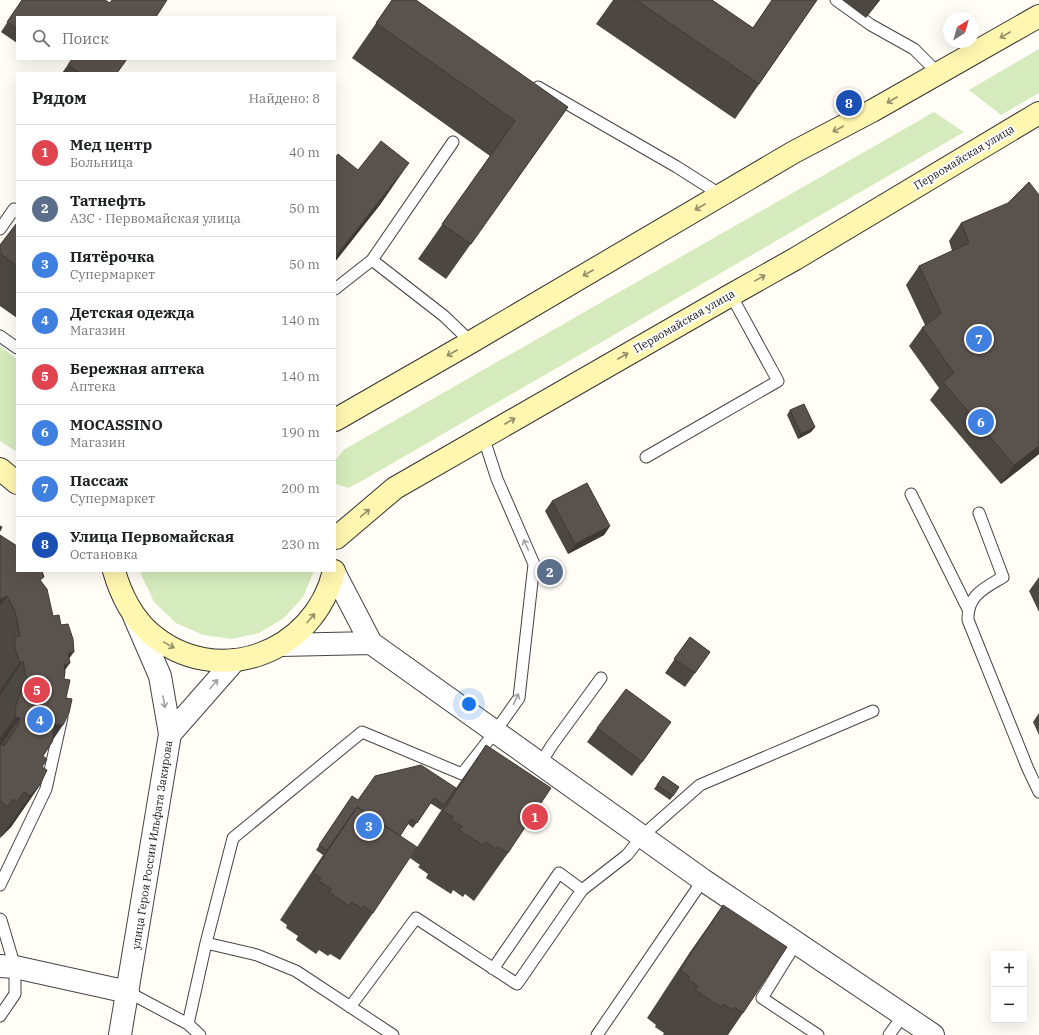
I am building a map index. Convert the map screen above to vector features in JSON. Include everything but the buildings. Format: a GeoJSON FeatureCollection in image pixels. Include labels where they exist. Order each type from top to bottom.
{"type":"FeatureCollection","features":[{"type":"Feature","properties":{"kind":"main road"},"geometry":{"type":"LineString","coordinates":[[336,419],[471,342],[794,152],[872,111],[1039,16]]}},
{"type":"Feature","properties":{"kind":"main road","name":"Первомайская улица"},"geometry":{"type":"LineString","coordinates":[[336,540],[395,488],[795,259],[1039,112]]}},
{"type":"Feature","properties":{"kind":"main road"},"geometry":{"type":"LineString","coordinates":[[0,469],[16,475]]}},
{"type":"Feature","properties":{"kind":"main road"},"geometry":{"type":"LineString","coordinates":[[0,469],[16,482]]}},
{"type":"Feature","properties":{"kind":"main road"},"geometry":{"type":"LineString","coordinates":[[114,572],[120,591],[132,613],[150,632],[167,645],[186,654],[210,660],[235,660],[259,655],[281,645],[299,632],[315,614],[326,594],[334,572]]}},
{"type":"Feature","properties":{"kind":"street"},"geometry":{"type":"LineString","coordinates":[[334,572],[371,643],[703,880],[904,1014],[933,1035]]}},
{"type":"Feature","properties":{"kind":"street","name":"улица Героя России Ильфата Закирова"},"geometry":{"type":"LineString","coordinates":[[120,1035],[170,734],[160,676],[132,613]]}},
{"type":"Feature","properties":{"kind":"street"},"geometry":{"type":"LineString","coordinates":[[281,645],[371,643]]}},
{"type":"Feature","properties":{"kind":"street"},"geometry":{"type":"LineString","coordinates":[[170,734],[235,660]]}},
{"type":"Feature","properties":{"kind":"street"},"geometry":{"type":"LineString","coordinates":[[7,967],[128,992]]}},
{"type":"Feature","properties":{"kind":"lane"},"geometry":{"type":"LineString","coordinates":[[836,0],[871,25],[914,49],[938,73]]}},
{"type":"Feature","properties":{"kind":"lane"},"geometry":{"type":"LineString","coordinates":[[532,83],[677,167],[721,196]]}},
{"type":"Feature","properties":{"kind":"lane"},"geometry":{"type":"LineString","coordinates":[[336,289],[372,260],[453,142]]}},
{"type":"Feature","properties":{"kind":"lane"},"geometry":{"type":"LineString","coordinates":[[0,229],[14,209],[16,211]]}},
{"type":"Feature","properties":{"kind":"lane"},"geometry":{"type":"LineString","coordinates":[[372,260],[444,316],[471,342]]}},
{"type":"Feature","properties":{"kind":"lane"},"geometry":{"type":"LineString","coordinates":[[646,457],[778,381],[730,295]]}},
{"type":"Feature","properties":{"kind":"lane"},"geometry":{"type":"LineString","coordinates":[[0,336],[16,347]]}},
{"type":"Feature","properties":{"kind":"lane"},"geometry":{"type":"LineString","coordinates":[[188,1024],[206,943],[233,838],[362,732],[462,774],[519,698],[534,564],[497,479],[484,436]]}},
{"type":"Feature","properties":{"kind":"lane"},"geometry":{"type":"LineString","coordinates":[[911,494],[968,610]]}},
{"type":"Feature","properties":{"kind":"lane"},"geometry":{"type":"LineString","coordinates":[[979,513],[1003,577],[981,590],[974,597],[968,610],[968,620],[1028,769],[1039,792]]}},
{"type":"Feature","properties":{"kind":"lane"},"geometry":{"type":"LineString","coordinates":[[540,764],[552,745],[601,678]]}},
{"type":"Feature","properties":{"kind":"lane"},"geometry":{"type":"LineString","coordinates":[[0,885],[46,790],[62,718],[61,702]]}},
{"type":"Feature","properties":{"kind":"lane"},"geometry":{"type":"LineString","coordinates":[[350,1007],[416,918],[518,984],[582,890],[610,870],[627,855],[642,836],[700,785],[873,711]]}},
{"type":"Feature","properties":{"kind":"lane"},"geometry":{"type":"LineString","coordinates":[[493,969],[559,873],[582,890]]}},
{"type":"Feature","properties":{"kind":"lane"},"geometry":{"type":"LineString","coordinates":[[598,1035],[703,880]]}},
{"type":"Feature","properties":{"kind":"lane"},"geometry":{"type":"LineString","coordinates":[[0,919],[2,920],[7,967],[15,994],[0,1016]]}},
{"type":"Feature","properties":{"kind":"lane"},"geometry":{"type":"LineString","coordinates":[[206,943],[258,955],[296,971],[393,1035]]}},
{"type":"Feature","properties":{"kind":"lane"},"geometry":{"type":"LineString","coordinates":[[796,943],[762,998],[818,1035]]}},
{"type":"Feature","properties":{"kind":"lane"},"geometry":{"type":"LineString","coordinates":[[128,992],[188,1024],[200,1035]]}},
{"type":"Feature","properties":{"kind":"lane"},"geometry":{"type":"LineString","coordinates":[[889,1035],[904,1014]]}},
{"type":"Feature","properties":{"kind":"green space"},"geometry":{"type":"Polygon","coordinates":[[[1039,49],[1039,93],[1001,115],[969,90],[1039,49]]]}},
{"type":"Feature","properties":{"kind":"green space"},"geometry":{"type":"Polygon","coordinates":[[[934,112],[964,132],[348,488],[336,484],[336,459],[345,449],[934,112]]]}},
{"type":"Feature","properties":{"kind":"green space"},"geometry":{"type":"Polygon","coordinates":[[[0,346],[16,358],[16,451],[0,441],[0,346]]]}},
{"type":"Feature","properties":{"kind":"green space"},"geometry":{"type":"Polygon","coordinates":[[[140,572],[314,572],[303,597],[284,618],[259,633],[231,639],[203,635],[176,623],[154,602],[140,572]]]}},
{"type":"Feature","properties":{"kind":"place","name":"Улица Первомайская"},"geometry":{"type":"Point","coordinates":[849,103]}},
{"type":"Feature","properties":{"kind":"place","name":"Пассаж"},"geometry":{"type":"Point","coordinates":[979,339]}},
{"type":"Feature","properties":{"kind":"place","name":"MOCASSINO"},"geometry":{"type":"Point","coordinates":[981,422]}},
{"type":"Feature","properties":{"kind":"place","name":"Татнефть"},"geometry":{"type":"Point","coordinates":[550,572]}},
{"type":"Feature","properties":{"kind":"place","name":"Бережная аптека"},"geometry":{"type":"Point","coordinates":[37,690]}},
{"type":"Feature","properties":{"kind":"place","name":"Детская одежда"},"geometry":{"type":"Point","coordinates":[40,720]}},
{"type":"Feature","properties":{"kind":"place","name":"Мед центр"},"geometry":{"type":"Point","coordinates":[535,817]}},
{"type":"Feature","properties":{"kind":"place","name":"Пятёрочка"},"geometry":{"type":"Point","coordinates":[369,826]}}]}
